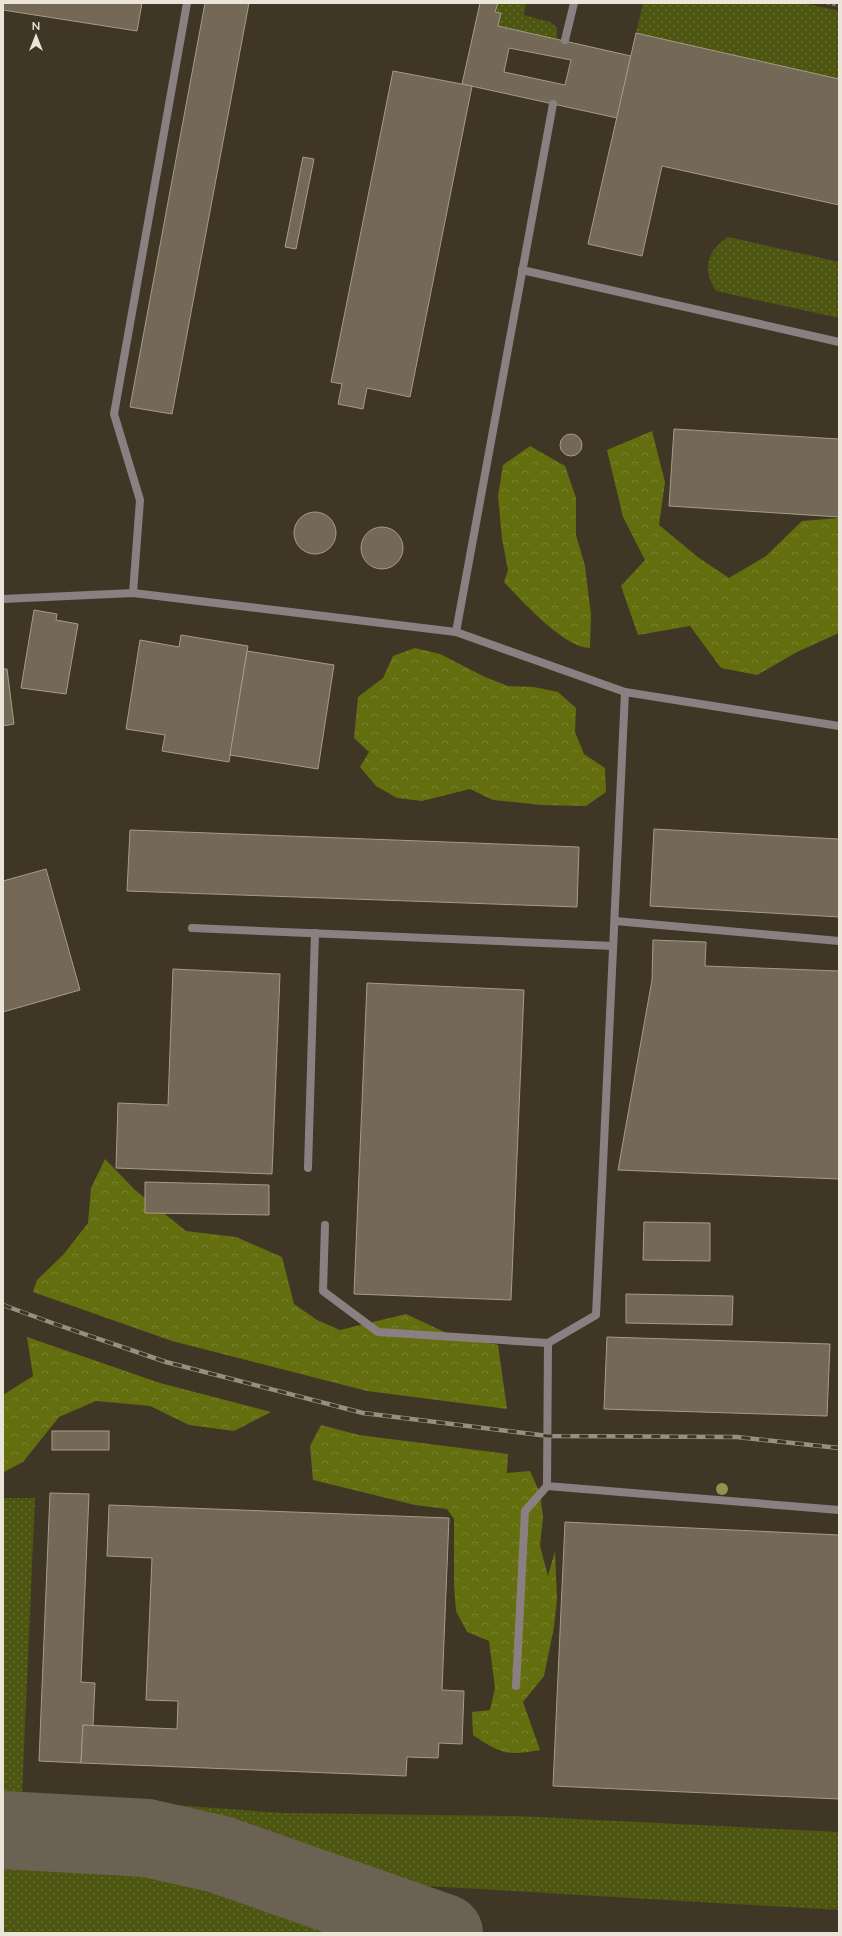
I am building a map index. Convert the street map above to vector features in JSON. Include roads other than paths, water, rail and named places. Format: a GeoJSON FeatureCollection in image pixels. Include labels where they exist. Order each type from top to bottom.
{"type":"FeatureCollection","features":[{"type":"Feature","properties":{"kind":"lane"},"geometry":{"type":"LineString","coordinates":[[133,593],[140,500],[114,414],[187,3]]}},
{"type":"Feature","properties":{"kind":"lane"},"geometry":{"type":"LineString","coordinates":[[565,40],[574,3]]}},
{"type":"Feature","properties":{"kind":"lane"},"geometry":{"type":"LineString","coordinates":[[456,632],[553,104]]}},
{"type":"Feature","properties":{"kind":"lane"},"geometry":{"type":"LineString","coordinates":[[522,270],[839,342]]}},
{"type":"Feature","properties":{"kind":"lane"},"geometry":{"type":"LineString","coordinates":[[3,599],[133,593],[456,632],[625,692],[839,726]]}},
{"type":"Feature","properties":{"kind":"lane"},"geometry":{"type":"LineString","coordinates":[[325,1225],[323,1291],[378,1332],[548,1342],[596,1315],[625,692]]}},
{"type":"Feature","properties":{"kind":"lane"},"geometry":{"type":"LineString","coordinates":[[614,921],[839,941]]}},
{"type":"Feature","properties":{"kind":"lane"},"geometry":{"type":"LineString","coordinates":[[192,928],[613,946]]}},
{"type":"Feature","properties":{"kind":"lane"},"geometry":{"type":"LineString","coordinates":[[308,1168],[315,933]]}},
{"type":"Feature","properties":{"kind":"lane"},"geometry":{"type":"LineString","coordinates":[[516,1686],[525,1511],[547,1486],[548,1342]]}},
{"type":"Feature","properties":{"kind":"lane"},"geometry":{"type":"LineString","coordinates":[[547,1486],[839,1510]]}},
{"type":"Feature","properties":{"kind":"railway"},"geometry":{"type":"LineString","coordinates":[[3,1305],[166,1362],[363,1413],[548,1436],[737,1437],[839,1448]]}}]}
